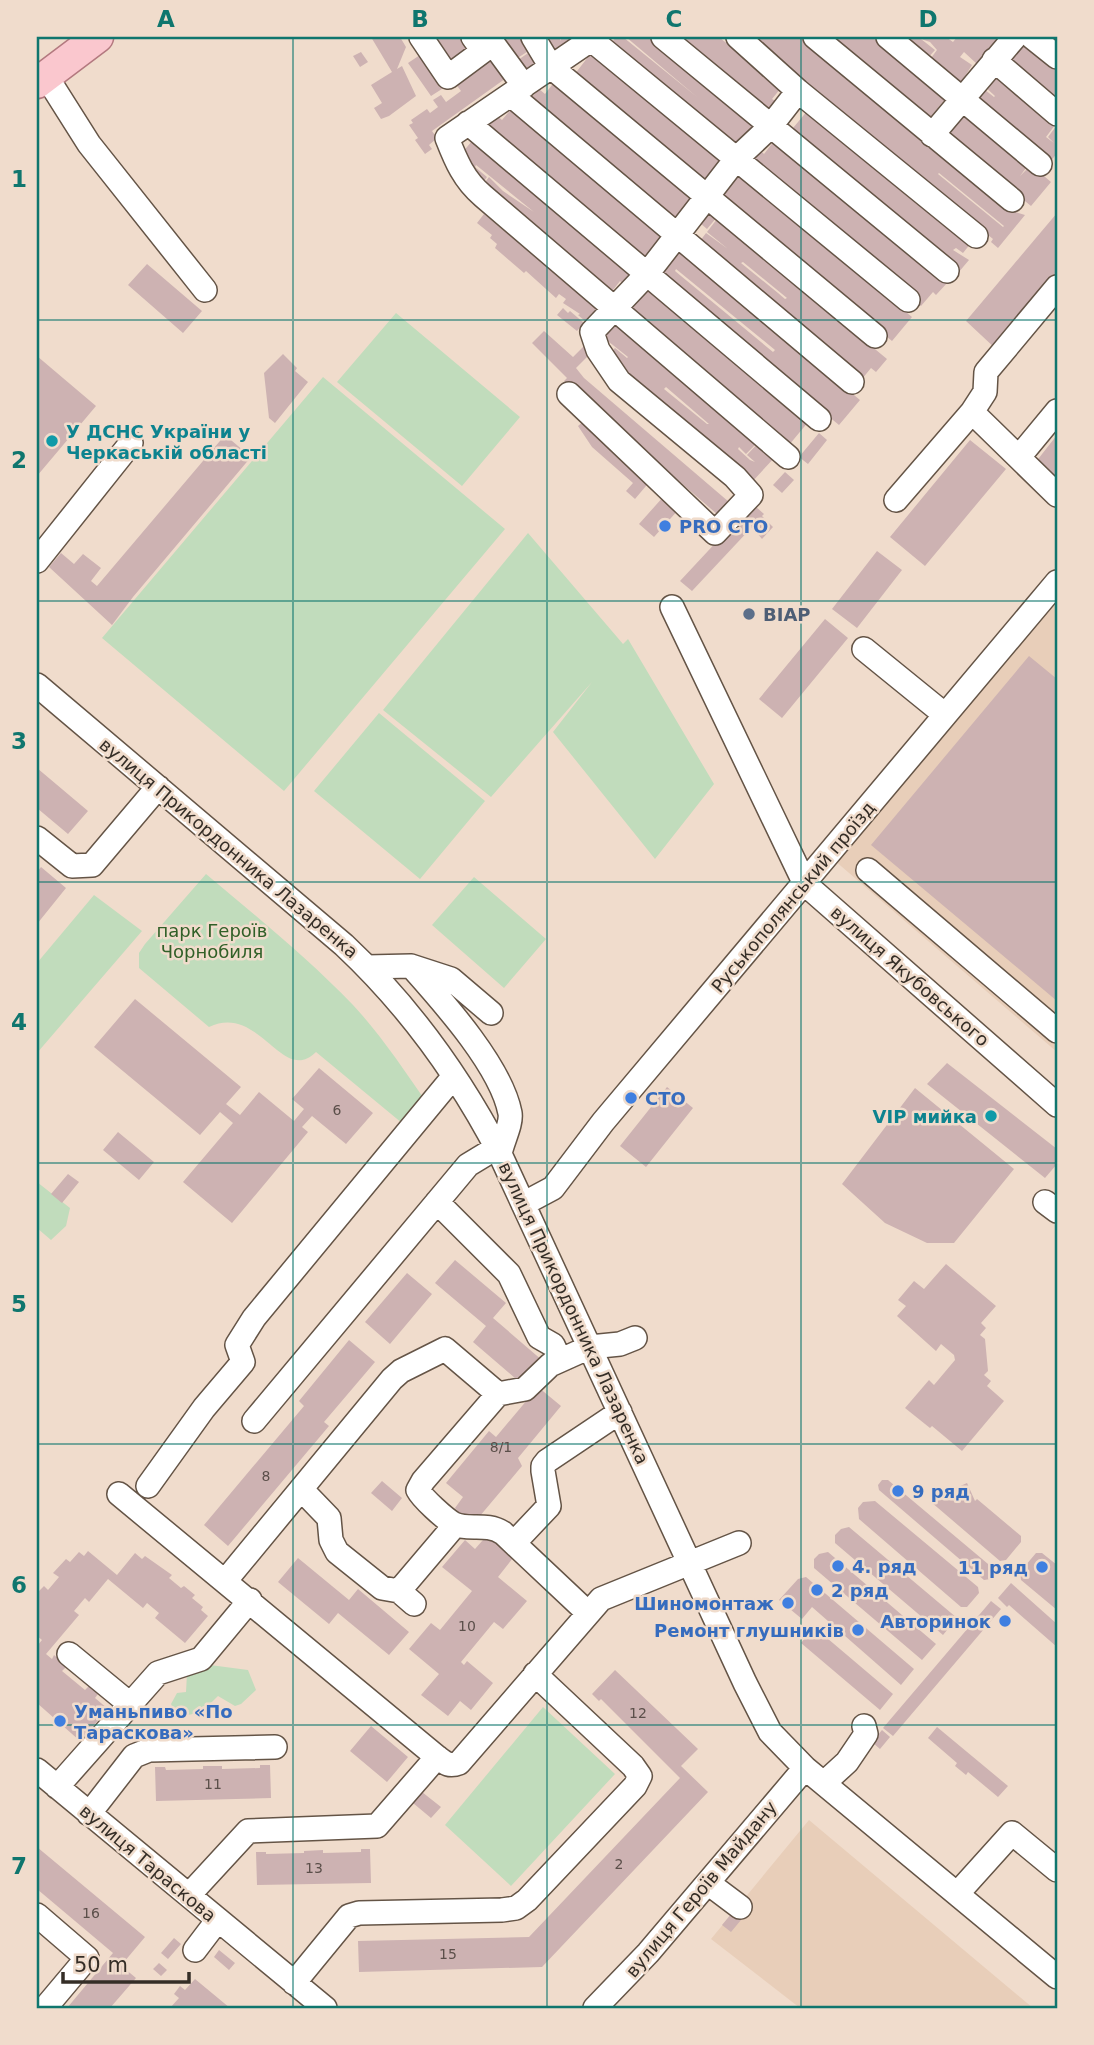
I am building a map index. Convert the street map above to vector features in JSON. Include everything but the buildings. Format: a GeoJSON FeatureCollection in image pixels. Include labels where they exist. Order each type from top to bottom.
{"type":"FeatureCollection","features":[{"type":"Feature","properties":{"kind":"main road"},"geometry":{"type":"LineString","coordinates":[[41,80],[98,37]]}},
{"type":"Feature","properties":{"kind":"street"},"geometry":{"type":"LineString","coordinates":[[421,37],[448,77],[478,44],[494,45],[517,90],[677,235],[852,382]]}},
{"type":"Feature","properties":{"kind":"street"},"geometry":{"type":"LineString","coordinates":[[533,37],[551,67],[875,336]]}},
{"type":"Feature","properties":{"kind":"street"},"geometry":{"type":"LineString","coordinates":[[663,37],[947,271]]}},
{"type":"Feature","properties":{"kind":"street"},"geometry":{"type":"LineString","coordinates":[[738,37],[798,91],[976,236]]}},
{"type":"Feature","properties":{"kind":"street"},"geometry":{"type":"LineString","coordinates":[[815,37],[1012,200]]}},
{"type":"Feature","properties":{"kind":"street"},"geometry":{"type":"LineString","coordinates":[[888,37],[1040,164]]}},
{"type":"Feature","properties":{"kind":"street"},"geometry":{"type":"LineString","coordinates":[[932,135],[1015,37]]}},
{"type":"Feature","properties":{"kind":"street"},"geometry":{"type":"LineString","coordinates":[[1032,37],[1057,57]]}},
{"type":"Feature","properties":{"kind":"street"},"geometry":{"type":"LineString","coordinates":[[788,457],[472,186],[459,168],[447,138],[591,38],[908,300]]}},
{"type":"Feature","properties":{"kind":"street"},"geometry":{"type":"LineString","coordinates":[[994,60],[1057,114]]}},
{"type":"Feature","properties":{"kind":"street"},"geometry":{"type":"LineString","coordinates":[[41,80],[205,290]]}},
{"type":"Feature","properties":{"kind":"street"},"geometry":{"type":"LineString","coordinates":[[569,394],[715,533],[751,495],[735,477],[619,381],[598,350],[592,332],[647,274],[736,159],[770,127],[798,91]]}},
{"type":"Feature","properties":{"kind":"street"},"geometry":{"type":"LineString","coordinates":[[468,123],[819,419]]}},
{"type":"Feature","properties":{"kind":"street"},"geometry":{"type":"LineString","coordinates":[[896,500],[972,412],[985,392],[985,372],[1057,287]]}},
{"type":"Feature","properties":{"kind":"street"},"geometry":{"type":"LineString","coordinates":[[1019,457],[1057,411]]}},
{"type":"Feature","properties":{"kind":"street"},"geometry":{"type":"LineString","coordinates":[[972,412],[1057,495]]}},
{"type":"Feature","properties":{"kind":"street"},"geometry":{"type":"LineString","coordinates":[[37,561],[131,443]]}},
{"type":"Feature","properties":{"kind":"street","name":"Руськополянський проїзд"},"geometry":{"type":"LineString","coordinates":[[523,1204],[553,1188],[603,1122],[1057,582]]}},
{"type":"Feature","properties":{"kind":"street","name":"вулиця Якубовського"},"geometry":{"type":"LineString","coordinates":[[672,607],[805,884],[1057,1105]]}},
{"type":"Feature","properties":{"kind":"street"},"geometry":{"type":"LineString","coordinates":[[864,649],[944,714]]}},
{"type":"Feature","properties":{"kind":"street","name":"вулиця Прикордонника Лазаренка"},"geometry":{"type":"LineString","coordinates":[[37,685],[283,892],[367,967],[419,1028],[454,1076],[498,1151],[770,1732],[805,1768],[1057,1977]]}},
{"type":"Feature","properties":{"kind":"street"},"geometry":{"type":"LineString","coordinates":[[37,838],[72,866],[92,865],[158,787]]}},
{"type":"Feature","properties":{"kind":"street"},"geometry":{"type":"LineString","coordinates":[[868,870],[1057,1031]]}},
{"type":"Feature","properties":{"kind":"street"},"geometry":{"type":"LineString","coordinates":[[367,967],[411,966],[451,979],[491,1013]]}},
{"type":"Feature","properties":{"kind":"street"},"geometry":{"type":"LineString","coordinates":[[254,1421],[473,1160],[498,1151],[511,1115],[501,1084],[477,1046],[411,966]]}},
{"type":"Feature","properties":{"kind":"street"},"geometry":{"type":"LineString","coordinates":[[148,1486],[204,1408],[243,1362],[236,1345],[254,1318],[454,1076]]}},
{"type":"Feature","properties":{"kind":"street"},"geometry":{"type":"LineString","coordinates":[[437,1202],[509,1274],[539,1337],[552,1345],[560,1360]]}},
{"type":"Feature","properties":{"kind":"street"},"geometry":{"type":"LineString","coordinates":[[588,1612],[496,1528],[455,1525],[423,1498],[418,1490],[498,1394],[524,1389],[550,1366],[590,1347],[620,1344],[635,1338]]}},
{"type":"Feature","properties":{"kind":"street"},"geometry":{"type":"LineString","coordinates":[[226,1580],[401,1371],[445,1349],[498,1394]]}},
{"type":"Feature","properties":{"kind":"street"},"geometry":{"type":"LineString","coordinates":[[514,1543],[549,1506],[543,1471],[547,1461],[620,1412]]}},
{"type":"Feature","properties":{"kind":"street"},"geometry":{"type":"LineString","coordinates":[[301,1489],[329,1518],[331,1540],[337,1552],[382,1588],[407,1597],[455,1525]]}},
{"type":"Feature","properties":{"kind":"street"},"geometry":{"type":"LineString","coordinates":[[119,1494],[445,1764],[452,1766],[459,1763],[588,1612],[607,1596],[739,1543]]}},
{"type":"Feature","properties":{"kind":"street"},"geometry":{"type":"LineString","coordinates":[[57,1787],[158,1674],[201,1659],[250,1600]]}},
{"type":"Feature","properties":{"kind":"street"},"geometry":{"type":"LineString","coordinates":[[69,1654],[131,1705]]}},
{"type":"Feature","properties":{"kind":"street"},"geometry":{"type":"LineString","coordinates":[[294,1983],[349,1916],[359,1913],[516,1908],[527,1900],[635,1786],[640,1776],[633,1766],[535,1674]]}},
{"type":"Feature","properties":{"kind":"street"},"geometry":{"type":"LineString","coordinates":[[824,1783],[847,1762],[866,1734],[864,1726]]}},
{"type":"Feature","properties":{"kind":"street"},"geometry":{"type":"LineString","coordinates":[[89,1814],[134,1756],[149,1749],[275,1747]]}},
{"type":"Feature","properties":{"kind":"street"},"geometry":{"type":"LineString","coordinates":[[188,1895],[248,1831],[377,1826],[437,1757]]}},
{"type":"Feature","properties":{"kind":"street","name":"вулиця Героїв Майдану"},"geometry":{"type":"LineString","coordinates":[[595,2008],[621,1983],[708,1884],[805,1768]]}},
{"type":"Feature","properties":{"kind":"street","name":"вулиця Тараскова"},"geometry":{"type":"LineString","coordinates":[[37,1770],[325,2008]]}},
{"type":"Feature","properties":{"kind":"street"},"geometry":{"type":"LineString","coordinates":[[957,1894],[1012,1833],[1057,1870]]}},
{"type":"Feature","properties":{"kind":"street"},"geometry":{"type":"LineString","coordinates":[[708,1884],[740,1907]]}},
{"type":"Feature","properties":{"kind":"street"},"geometry":{"type":"LineString","coordinates":[[37,1915],[87,1958],[45,2008]]}},
{"type":"Feature","properties":{"kind":"street"},"geometry":{"type":"LineString","coordinates":[[195,1950],[218,1920]]}},
{"type":"Feature","properties":{"kind":"shaded area"},"geometry":{"type":"Polygon","coordinates":[[[1057,589],[1057,1052],[827,854],[1057,589]]]}},
{"type":"Feature","properties":{"kind":"shaded area"},"geometry":{"type":"Polygon","coordinates":[[[809,1820],[1033,2008],[800,2008],[711,1939],[809,1820]]]}},
{"type":"Feature","properties":{"kind":"green space"},"geometry":{"type":"Polygon","coordinates":[[[396,313],[520,417],[462,486],[337,382],[396,313]]]}},
{"type":"Feature","properties":{"kind":"green space"},"geometry":{"type":"Polygon","coordinates":[[[323,377],[505,529],[284,791],[102,638],[323,377]]]}},
{"type":"Feature","properties":{"kind":"green space"},"geometry":{"type":"Polygon","coordinates":[[[528,533],[623,644],[628,639],[714,784],[655,859],[553,732],[592,682],[491,797],[383,710],[528,533]]]}},
{"type":"Feature","properties":{"kind":"green space"},"geometry":{"type":"Polygon","coordinates":[[[379,713],[485,801],[420,879],[314,791],[379,713]]]}},
{"type":"Feature","properties":{"kind":"green space","name":"парк Героїв Чорнобиля"},"geometry":{"type":"Polygon","coordinates":[[[206,874],[318,971],[373,1028],[427,1103],[408,1128],[316,1052],[304,1060],[292,1059],[242,1026],[227,1023],[209,1027],[139,968],[139,953],[145,944],[206,874]]]}},
{"type":"Feature","properties":{"kind":"green space"},"geometry":{"type":"Polygon","coordinates":[[[474,877],[546,939],[504,988],[432,925],[474,877]]]}},
{"type":"Feature","properties":{"kind":"green space"},"geometry":{"type":"Polygon","coordinates":[[[94,895],[142,931],[37,1053],[37,963],[94,895]]]}},
{"type":"Feature","properties":{"kind":"green space"},"geometry":{"type":"Polygon","coordinates":[[[37,1182],[70,1208],[66,1226],[51,1240],[37,1228],[37,1182]]]}},
{"type":"Feature","properties":{"kind":"green space"},"geometry":{"type":"Polygon","coordinates":[[[210,1665],[248,1670],[256,1690],[235,1706],[218,1696],[199,1711],[176,1716],[171,1704],[177,1693],[186,1692],[187,1674],[210,1665]]]}},
{"type":"Feature","properties":{"kind":"green space"},"geometry":{"type":"Polygon","coordinates":[[[543,1707],[615,1774],[511,1886],[445,1825],[543,1707]]]}},
{"type":"Feature","properties":{"kind":"place","name":"У ДСНС України у Черкаській області"},"geometry":{"type":"Point","coordinates":[52,441]}},
{"type":"Feature","properties":{"kind":"place","name":"PRO СТО"},"geometry":{"type":"Point","coordinates":[665,526]}},
{"type":"Feature","properties":{"kind":"place","name":"ВІАР"},"geometry":{"type":"Point","coordinates":[749,614]}},
{"type":"Feature","properties":{"kind":"place","name":"СТО"},"geometry":{"type":"Point","coordinates":[631,1098]}},
{"type":"Feature","properties":{"kind":"place","name":"VIP мийка"},"geometry":{"type":"Point","coordinates":[991,1116]}},
{"type":"Feature","properties":{"kind":"place","name":"9 ряд"},"geometry":{"type":"Point","coordinates":[898,1491]}},
{"type":"Feature","properties":{"kind":"place","name":"4. ряд"},"geometry":{"type":"Point","coordinates":[838,1566]}},
{"type":"Feature","properties":{"kind":"place","name":"11 ряд"},"geometry":{"type":"Point","coordinates":[1042,1567]}},
{"type":"Feature","properties":{"kind":"place","name":"2 ряд"},"geometry":{"type":"Point","coordinates":[817,1590]}},
{"type":"Feature","properties":{"kind":"place","name":"Шиномонтаж"},"geometry":{"type":"Point","coordinates":[788,1603]}},
{"type":"Feature","properties":{"kind":"place","name":"Авторинок"},"geometry":{"type":"Point","coordinates":[1005,1621]}},
{"type":"Feature","properties":{"kind":"place","name":"Ремонт глушників"},"geometry":{"type":"Point","coordinates":[858,1630]}},
{"type":"Feature","properties":{"kind":"place","name":"Уманьпиво «По Тараскова»"},"geometry":{"type":"Point","coordinates":[60,1721]}}]}
